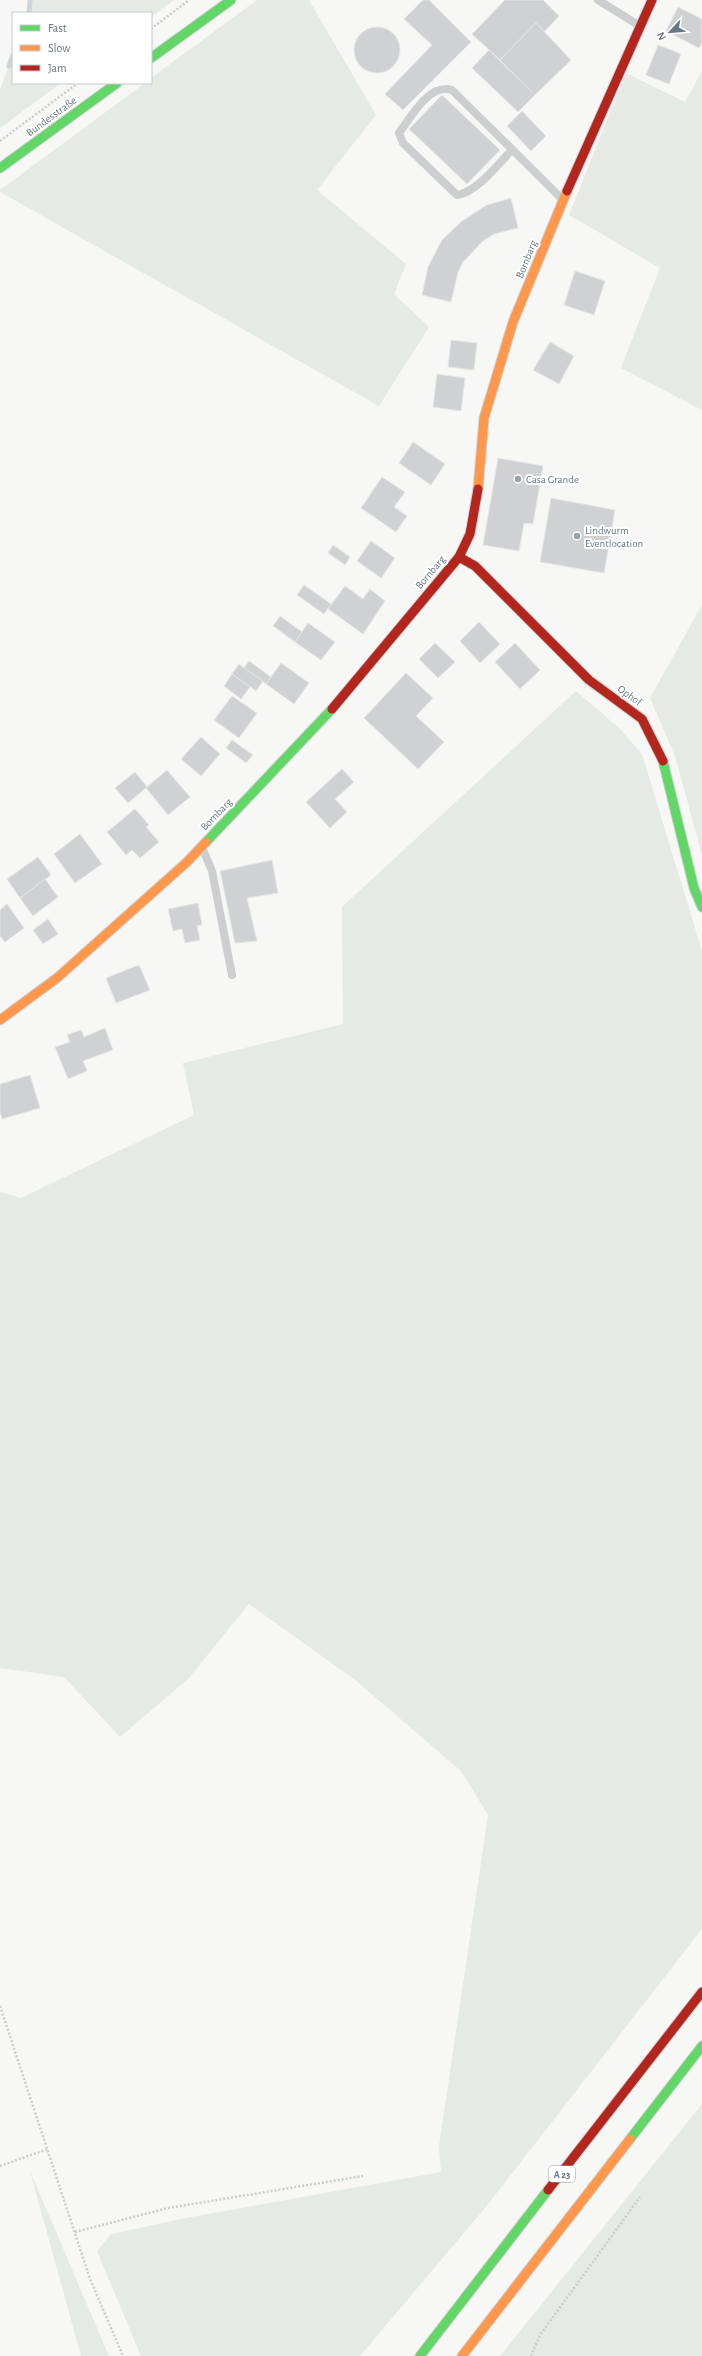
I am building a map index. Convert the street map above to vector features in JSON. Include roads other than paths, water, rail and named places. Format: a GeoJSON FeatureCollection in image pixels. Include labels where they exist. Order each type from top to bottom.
{"type":"FeatureCollection","features":[{"type":"Feature","properties":{"kind":"main road"},"geometry":{"type":"LineString","coordinates":[[152,57],[231,0]]}},
{"type":"Feature","properties":{"kind":"main road","name":"Bornbarg"},"geometry":{"type":"LineString","coordinates":[[0,1020],[12,1013],[57,978],[202,846],[323,720],[459,557],[470,534],[476,503],[484,418],[513,322],[563,200],[652,0]]}},
{"type":"Feature","properties":{"kind":"main road","name":"Bundesstraße"},"geometry":{"type":"LineString","coordinates":[[0,168],[116,84]]}},
{"type":"Feature","properties":{"kind":"main road","name":"Ophof"},"geometry":{"type":"LineString","coordinates":[[459,557],[475,566],[589,680],[642,719],[661,755],[694,888],[702,907]]}},
{"type":"Feature","properties":{"kind":"main road","name":"A 23"},"geometry":{"type":"LineString","coordinates":[[420,2356],[702,1992]]}},
{"type":"Feature","properties":{"kind":"main road"},"geometry":{"type":"LineString","coordinates":[[462,2356],[702,2046]]}},
{"type":"Feature","properties":{"kind":"lane"},"geometry":{"type":"LineString","coordinates":[[598,0],[641,26]]}},
{"type":"Feature","properties":{"kind":"lane"},"geometry":{"type":"LineString","coordinates":[[512,150],[475,187],[468,192],[457,195],[403,143],[399,133],[428,96],[435,90],[444,88],[452,90],[563,200]]}},
{"type":"Feature","properties":{"kind":"lane"},"geometry":{"type":"LineString","coordinates":[[202,846],[212,870],[232,974]]}},
{"type":"Feature","properties":{"kind":"waterway"},"geometry":{"type":"LineString","coordinates":[[29,12],[30,0]]}},
{"type":"Feature","properties":{"kind":"waterway"},"geometry":{"type":"LineString","coordinates":[[9,66],[12,58]]}},
{"type":"Feature","properties":{"kind":"place","name":"Casa Grande"},"geometry":{"type":"Point","coordinates":[518,479]}},
{"type":"Feature","properties":{"kind":"place","name":"Lindwurm Eventlocation"},"geometry":{"type":"Point","coordinates":[577,536]}}]}
